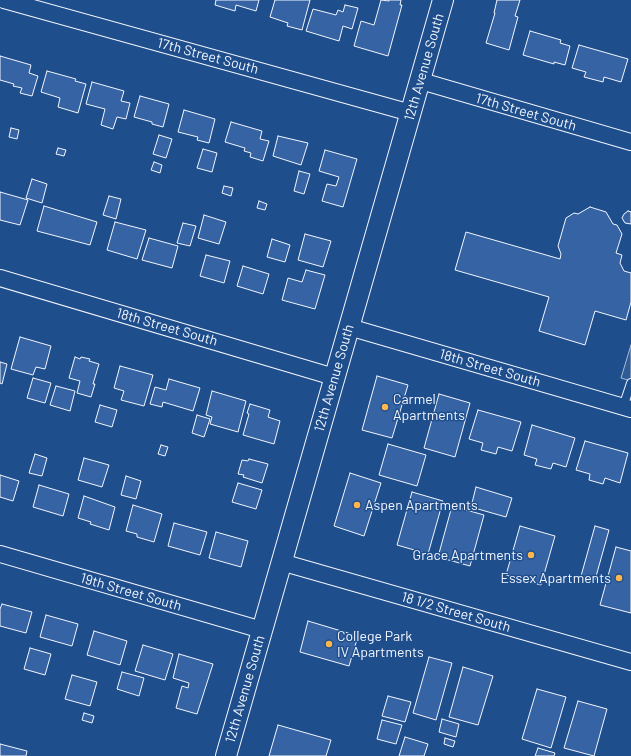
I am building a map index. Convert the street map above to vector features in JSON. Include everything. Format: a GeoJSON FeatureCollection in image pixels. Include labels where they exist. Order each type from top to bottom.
{"type":"FeatureCollection","features":[{"type":"Feature","properties":{"kind":"street","name":"17th Street South"},"geometry":{"type":"LineString","coordinates":[[4,0],[411,113]]}},
{"type":"Feature","properties":{"kind":"street","name":"12th Avenue South"},"geometry":{"type":"LineString","coordinates":[[226,756],[334,377],[421,81],[443,0]]}},
{"type":"Feature","properties":{"kind":"street","name":"17th Street South"},"geometry":{"type":"LineString","coordinates":[[421,81],[631,142]]}},
{"type":"Feature","properties":{"kind":"street","name":"18th Street South"},"geometry":{"type":"LineString","coordinates":[[0,278],[334,377]]}},
{"type":"Feature","properties":{"kind":"street","name":"18th Street South"},"geometry":{"type":"LineString","coordinates":[[349,327],[627,408]]}},
{"type":"Feature","properties":{"kind":"street","name":"19th Street South"},"geometry":{"type":"LineString","coordinates":[[0,554],[262,630]]}},
{"type":"Feature","properties":{"kind":"street","name":"18 1/2 Street South"},"geometry":{"type":"LineString","coordinates":[[282,562],[631,662]]}},
{"type":"Feature","properties":{"kind":"lane"},"geometry":{"type":"LineString","coordinates":[[627,408],[631,383]]}},
{"type":"Feature","properties":{"kind":"shaded area"},"geometry":{"type":"Polygon","coordinates":[[[631,345],[631,381],[621,378],[631,345]]]}},
{"type":"Feature","properties":{"kind":"building"},"geometry":{"type":"Polygon","coordinates":[[[216,0],[259,0],[256,11],[236,5],[235,11],[215,5],[216,0]]]}},
{"type":"Feature","properties":{"kind":"building"},"geometry":{"type":"Polygon","coordinates":[[[275,0],[310,0],[302,30],[287,26],[288,23],[270,17],[275,0]]]}},
{"type":"Feature","properties":{"kind":"building"},"geometry":{"type":"Polygon","coordinates":[[[381,0],[401,0],[400,5],[402,5],[388,56],[354,46],[361,21],[374,25],[381,0]]]}},
{"type":"Feature","properties":{"kind":"building"},"geometry":{"type":"Polygon","coordinates":[[[497,0],[520,0],[515,16],[518,17],[509,50],[486,43],[495,13],[497,0]]]}},
{"type":"Feature","properties":{"kind":"building"},"geometry":{"type":"Polygon","coordinates":[[[345,5],[358,8],[352,29],[343,26],[339,41],[306,31],[313,9],[336,15],[338,10],[343,12],[345,5]]]}},
{"type":"Feature","properties":{"kind":"building"},"geometry":{"type":"Polygon","coordinates":[[[530,31],[561,40],[560,43],[570,46],[565,65],[554,62],[554,64],[523,55],[530,31]]]}},
{"type":"Feature","properties":{"kind":"building"},"geometry":{"type":"Polygon","coordinates":[[[579,45],[628,59],[621,82],[604,77],[603,82],[584,77],[586,72],[572,68],[579,45]]]}},
{"type":"Feature","properties":{"kind":"building"},"geometry":{"type":"Polygon","coordinates":[[[0,56],[31,65],[29,73],[38,76],[32,96],[20,93],[22,88],[13,86],[14,84],[0,80],[0,56]]]}},
{"type":"Feature","properties":{"kind":"building"},"geometry":{"type":"Polygon","coordinates":[[[47,71],[76,79],[75,81],[86,84],[78,113],[58,107],[60,98],[41,92],[47,71]]]}},
{"type":"Feature","properties":{"kind":"building"},"geometry":{"type":"Polygon","coordinates":[[[92,82],[124,91],[121,101],[130,103],[126,119],[117,117],[113,129],[101,125],[105,109],[86,104],[92,82]]]}},
{"type":"Feature","properties":{"kind":"building"},"geometry":{"type":"Polygon","coordinates":[[[140,96],[169,104],[163,127],[134,117],[140,96]]]}},
{"type":"Feature","properties":{"kind":"building"},"geometry":{"type":"Polygon","coordinates":[[[184,110],[215,119],[209,143],[197,140],[198,137],[178,132],[184,110]]]}},
{"type":"Feature","properties":{"kind":"building"},"geometry":{"type":"Polygon","coordinates":[[[231,122],[262,131],[260,139],[269,141],[263,161],[250,157],[251,153],[244,151],[245,148],[225,142],[231,122]]]}},
{"type":"Feature","properties":{"kind":"building"},"geometry":{"type":"Polygon","coordinates":[[[11,128],[19,130],[17,139],[9,137],[11,128]]]}},
{"type":"Feature","properties":{"kind":"building"},"geometry":{"type":"Polygon","coordinates":[[[159,135],[172,139],[166,158],[153,154],[159,135]]]}},
{"type":"Feature","properties":{"kind":"building"},"geometry":{"type":"Polygon","coordinates":[[[278,136],[308,143],[301,165],[273,156],[278,136]]]}},
{"type":"Feature","properties":{"kind":"building"},"geometry":{"type":"Polygon","coordinates":[[[58,148],[66,150],[64,156],[56,154],[58,148]]]}},
{"type":"Feature","properties":{"kind":"building"},"geometry":{"type":"Polygon","coordinates":[[[203,149],[217,153],[212,172],[197,168],[203,149]]]}},
{"type":"Feature","properties":{"kind":"building"},"geometry":{"type":"Polygon","coordinates":[[[325,150],[357,159],[343,207],[322,201],[327,184],[336,186],[339,177],[319,171],[325,150]]]}},
{"type":"Feature","properties":{"kind":"building"},"geometry":{"type":"Polygon","coordinates":[[[154,162],[162,165],[160,173],[151,170],[154,162]]]}},
{"type":"Feature","properties":{"kind":"building"},"geometry":{"type":"Polygon","coordinates":[[[299,171],[310,174],[304,194],[294,191],[299,171]]]}},
{"type":"Feature","properties":{"kind":"building"},"geometry":{"type":"Polygon","coordinates":[[[32,179],[47,184],[42,203],[26,198],[32,179]]]}},
{"type":"Feature","properties":{"kind":"building"},"geometry":{"type":"Polygon","coordinates":[[[224,186],[233,188],[231,196],[222,193],[224,186]]]}},
{"type":"Feature","properties":{"kind":"building"},"geometry":{"type":"Polygon","coordinates":[[[0,192],[28,200],[20,225],[0,220],[0,192]]]}},
{"type":"Feature","properties":{"kind":"building"},"geometry":{"type":"Polygon","coordinates":[[[109,196],[121,199],[116,219],[103,215],[109,196]]]}},
{"type":"Feature","properties":{"kind":"building"},"geometry":{"type":"Polygon","coordinates":[[[259,201],[267,204],[265,210],[257,208],[259,201]]]}},
{"type":"Feature","properties":{"kind":"building"},"geometry":{"type":"Polygon","coordinates":[[[44,206],[97,222],[90,245],[37,231],[44,206]]]}},
{"type":"Feature","properties":{"kind":"building"},"geometry":{"type":"Polygon","coordinates":[[[590,207],[606,212],[613,224],[617,225],[622,234],[616,253],[622,255],[620,263],[624,271],[631,273],[631,302],[626,320],[595,311],[585,345],[539,331],[549,297],[455,270],[466,232],[560,259],[561,254],[558,246],[566,218],[574,213],[578,214],[590,207]]]}},
{"type":"Feature","properties":{"kind":"building"},"geometry":{"type":"Polygon","coordinates":[[[628,211],[631,212],[631,224],[625,223],[622,218],[628,211]]]}},
{"type":"Feature","properties":{"kind":"building"},"geometry":{"type":"Polygon","coordinates":[[[204,215],[226,222],[219,244],[198,238],[204,215]]]}},
{"type":"Feature","properties":{"kind":"building"},"geometry":{"type":"Polygon","coordinates":[[[115,222],[146,230],[137,259],[107,250],[115,222]]]}},
{"type":"Feature","properties":{"kind":"building"},"geometry":{"type":"Polygon","coordinates":[[[183,223],[196,226],[190,246],[177,243],[183,223]]]}},
{"type":"Feature","properties":{"kind":"building"},"geometry":{"type":"Polygon","coordinates":[[[305,234],[331,241],[323,267],[298,260],[305,234]]]}},
{"type":"Feature","properties":{"kind":"building"},"geometry":{"type":"Polygon","coordinates":[[[149,238],[178,246],[172,268],[142,260],[149,238]]]}},
{"type":"Feature","properties":{"kind":"building"},"geometry":{"type":"Polygon","coordinates":[[[272,239],[290,245],[285,262],[267,257],[272,239]]]}},
{"type":"Feature","properties":{"kind":"building"},"geometry":{"type":"Polygon","coordinates":[[[206,255],[230,261],[224,283],[200,276],[206,255]]]}},
{"type":"Feature","properties":{"kind":"building"},"geometry":{"type":"Polygon","coordinates":[[[243,266],[269,274],[263,294],[237,286],[243,266]]]}},
{"type":"Feature","properties":{"kind":"building"},"geometry":{"type":"Polygon","coordinates":[[[306,270],[325,275],[315,309],[282,300],[288,278],[302,282],[306,270]]]}},
{"type":"Feature","properties":{"kind":"building"},"geometry":{"type":"Polygon","coordinates":[[[20,337],[51,346],[45,369],[36,367],[33,375],[11,369],[20,337]]]}},
{"type":"Feature","properties":{"kind":"building"},"geometry":{"type":"Polygon","coordinates":[[[75,357],[80,359],[81,357],[90,359],[89,361],[99,364],[91,397],[77,393],[80,381],[69,378],[75,357]]]}},
{"type":"Feature","properties":{"kind":"building"},"geometry":{"type":"Polygon","coordinates":[[[0,362],[7,364],[2,384],[0,383],[0,362]]]}},
{"type":"Feature","properties":{"kind":"building"},"geometry":{"type":"Polygon","coordinates":[[[120,366],[153,375],[144,406],[121,400],[124,391],[114,388],[120,366]]]}},
{"type":"Feature","properties":{"kind":"building","name":"Carmel Apartments"},"geometry":{"type":"Polygon","coordinates":[[[377,376],[408,385],[392,438],[362,430],[377,376]]]}},
{"type":"Feature","properties":{"kind":"building"},"geometry":{"type":"Polygon","coordinates":[[[33,378],[51,383],[45,403],[27,398],[33,378]]]}},
{"type":"Feature","properties":{"kind":"building"},"geometry":{"type":"Polygon","coordinates":[[[169,379],[200,388],[193,411],[163,402],[162,407],[150,404],[155,387],[166,390],[169,379]]]}},
{"type":"Feature","properties":{"kind":"building"},"geometry":{"type":"Polygon","coordinates":[[[56,386],[75,391],[70,411],[50,405],[56,386]]]}},
{"type":"Feature","properties":{"kind":"building"},"geometry":{"type":"Polygon","coordinates":[[[212,391],[246,401],[238,432],[210,424],[212,417],[206,415],[212,391]]]}},
{"type":"Feature","properties":{"kind":"building"},"geometry":{"type":"Polygon","coordinates":[[[439,394],[470,403],[455,457],[424,448],[439,394]]]}},
{"type":"Feature","properties":{"kind":"building"},"geometry":{"type":"Polygon","coordinates":[[[250,404],[270,410],[268,417],[280,421],[274,444],[243,435],[249,414],[247,413],[250,404]]]}},
{"type":"Feature","properties":{"kind":"building"},"geometry":{"type":"Polygon","coordinates":[[[100,405],[117,410],[112,427],[95,422],[100,405]]]}},
{"type":"Feature","properties":{"kind":"building"},"geometry":{"type":"Polygon","coordinates":[[[478,410],[521,422],[512,451],[498,447],[496,454],[481,450],[483,443],[469,439],[478,410]]]}},
{"type":"Feature","properties":{"kind":"building"},"geometry":{"type":"Polygon","coordinates":[[[197,415],[210,419],[204,437],[192,433],[197,415]]]}},
{"type":"Feature","properties":{"kind":"building"},"geometry":{"type":"Polygon","coordinates":[[[532,425],[575,438],[566,467],[553,463],[551,469],[535,465],[537,459],[524,455],[532,425]]]}},
{"type":"Feature","properties":{"kind":"building"},"geometry":{"type":"Polygon","coordinates":[[[585,441],[628,453],[620,483],[605,478],[603,484],[589,480],[590,474],[576,470],[585,441]]]}},
{"type":"Feature","properties":{"kind":"building"},"geometry":{"type":"Polygon","coordinates":[[[388,444],[426,455],[417,486],[379,475],[388,444]]]}},
{"type":"Feature","properties":{"kind":"building"},"geometry":{"type":"Polygon","coordinates":[[[161,445],[168,447],[165,456],[158,454],[161,445]]]}},
{"type":"Feature","properties":{"kind":"building"},"geometry":{"type":"Polygon","coordinates":[[[35,454],[47,458],[42,476],[29,473],[35,454]]]}},
{"type":"Feature","properties":{"kind":"building"},"geometry":{"type":"Polygon","coordinates":[[[84,458],[109,465],[102,487],[78,480],[84,458]]]}},
{"type":"Feature","properties":{"kind":"building"},"geometry":{"type":"Polygon","coordinates":[[[249,459],[268,464],[262,483],[238,474],[242,460],[248,461],[249,459]]]}},
{"type":"Feature","properties":{"kind":"building","name":"Aspen Apartments"},"geometry":{"type":"Polygon","coordinates":[[[350,473],[381,483],[364,536],[334,526],[350,473]]]}},
{"type":"Feature","properties":{"kind":"building"},"geometry":{"type":"Polygon","coordinates":[[[0,475],[19,481],[13,501],[0,497],[0,475]]]}},
{"type":"Feature","properties":{"kind":"building"},"geometry":{"type":"Polygon","coordinates":[[[126,476],[141,481],[136,499],[121,495],[126,476]]]}},
{"type":"Feature","properties":{"kind":"building"},"geometry":{"type":"Polygon","coordinates":[[[238,483],[262,490],[256,509],[232,502],[238,483]]]}},
{"type":"Feature","properties":{"kind":"building"},"geometry":{"type":"Polygon","coordinates":[[[39,485],[69,494],[63,516],[33,507],[39,485]]]}},
{"type":"Feature","properties":{"kind":"building"},"geometry":{"type":"Polygon","coordinates":[[[476,487],[512,498],[506,517],[471,507],[476,487]]]}},
{"type":"Feature","properties":{"kind":"building"},"geometry":{"type":"Polygon","coordinates":[[[412,492],[443,501],[428,554],[397,545],[412,492]]]}},
{"type":"Feature","properties":{"kind":"building"},"geometry":{"type":"Polygon","coordinates":[[[84,496],[115,507],[109,530],[90,524],[91,522],[78,518],[84,496]]]}},
{"type":"Feature","properties":{"kind":"building"},"geometry":{"type":"Polygon","coordinates":[[[133,505],[162,514],[154,542],[137,537],[137,534],[126,531],[133,505]]]}},
{"type":"Feature","properties":{"kind":"building"},"geometry":{"type":"Polygon","coordinates":[[[452,506],[484,515],[470,566],[438,557],[452,506]]]}},
{"type":"Feature","properties":{"kind":"building"},"geometry":{"type":"Polygon","coordinates":[[[174,523],[207,532],[200,555],[168,546],[174,523]]]}},
{"type":"Feature","properties":{"kind":"building","name":"Grace Apartments"},"geometry":{"type":"Polygon","coordinates":[[[520,526],[555,536],[541,585],[506,575],[520,526]]]}},
{"type":"Feature","properties":{"kind":"building"},"geometry":{"type":"Polygon","coordinates":[[[595,526],[609,530],[595,580],[581,576],[595,526]]]}},
{"type":"Feature","properties":{"kind":"building"},"geometry":{"type":"Polygon","coordinates":[[[216,532],[248,541],[241,567],[209,558],[216,532]]]}},
{"type":"Feature","properties":{"kind":"building","name":"Essex Apartments"},"geometry":{"type":"Polygon","coordinates":[[[616,547],[631,551],[631,613],[600,605],[616,547]]]}},
{"type":"Feature","properties":{"kind":"building"},"geometry":{"type":"Polygon","coordinates":[[[2,604],[32,612],[26,633],[0,626],[0,609],[2,604]]]}},
{"type":"Feature","properties":{"kind":"building"},"geometry":{"type":"Polygon","coordinates":[[[46,615],[78,624],[72,646],[40,637],[46,615]]]}},
{"type":"Feature","properties":{"kind":"building","name":"College Park IV Apartments"},"geometry":{"type":"Polygon","coordinates":[[[308,621],[358,636],[349,666],[300,652],[308,621]]]}},
{"type":"Feature","properties":{"kind":"building"},"geometry":{"type":"Polygon","coordinates":[[[94,631],[127,641],[120,665],[87,655],[94,631]]]}},
{"type":"Feature","properties":{"kind":"building"},"geometry":{"type":"Polygon","coordinates":[[[143,645],[173,654],[165,680],[135,671],[143,645]]]}},
{"type":"Feature","properties":{"kind":"building"},"geometry":{"type":"Polygon","coordinates":[[[30,648],[51,654],[45,675],[24,669],[30,648]]]}},
{"type":"Feature","properties":{"kind":"building"},"geometry":{"type":"Polygon","coordinates":[[[179,654],[213,664],[197,714],[176,708],[182,686],[188,688],[189,683],[173,678],[179,654]]]}},
{"type":"Feature","properties":{"kind":"building"},"geometry":{"type":"Polygon","coordinates":[[[429,657],[452,663],[436,720],[413,713],[429,657]]]}},
{"type":"Feature","properties":{"kind":"building"},"geometry":{"type":"Polygon","coordinates":[[[463,667],[493,676],[478,725],[449,717],[463,667]]]}},
{"type":"Feature","properties":{"kind":"building"},"geometry":{"type":"Polygon","coordinates":[[[122,672],[144,678],[139,696],[117,689],[122,672]]]}},
{"type":"Feature","properties":{"kind":"building"},"geometry":{"type":"Polygon","coordinates":[[[72,675],[97,682],[90,706],[65,699],[72,675]]]}},
{"type":"Feature","properties":{"kind":"building"},"geometry":{"type":"Polygon","coordinates":[[[537,689],[566,697],[551,748],[522,739],[537,689]]]}},
{"type":"Feature","properties":{"kind":"building"},"geometry":{"type":"Polygon","coordinates":[[[388,696],[411,702],[405,722],[382,716],[388,696]]]}},
{"type":"Feature","properties":{"kind":"building"},"geometry":{"type":"Polygon","coordinates":[[[578,701],[607,709],[594,756],[564,748],[578,701]]]}},
{"type":"Feature","properties":{"kind":"building"},"geometry":{"type":"Polygon","coordinates":[[[84,713],[94,716],[92,723],[82,720],[84,713]]]}},
{"type":"Feature","properties":{"kind":"building"},"geometry":{"type":"Polygon","coordinates":[[[442,719],[459,724],[456,737],[439,732],[442,719]]]}},
{"type":"Feature","properties":{"kind":"building"},"geometry":{"type":"Polygon","coordinates":[[[382,720],[402,725],[396,744],[377,739],[382,720]]]}},
{"type":"Feature","properties":{"kind":"building"},"geometry":{"type":"Polygon","coordinates":[[[278,725],[331,740],[326,756],[269,756],[278,725]]]}},
{"type":"Feature","properties":{"kind":"building"},"geometry":{"type":"Polygon","coordinates":[[[405,737],[428,744],[424,756],[399,756],[405,737]]]}},
{"type":"Feature","properties":{"kind":"building"},"geometry":{"type":"Polygon","coordinates":[[[445,738],[455,741],[453,747],[444,744],[445,738]]]}},
{"type":"Feature","properties":{"kind":"building"},"geometry":{"type":"Polygon","coordinates":[[[0,744],[27,751],[26,756],[0,756],[0,744]]]}},
{"type":"Feature","properties":{"kind":"building"},"geometry":{"type":"Polygon","coordinates":[[[538,748],[555,753],[554,756],[535,756],[538,748]]]}},
{"type":"Feature","properties":{"kind":"place","name":"Carmel Apartments"},"geometry":{"type":"Point","coordinates":[385,407]}},
{"type":"Feature","properties":{"kind":"place","name":"Aspen Apartments"},"geometry":{"type":"Point","coordinates":[357,505]}},
{"type":"Feature","properties":{"kind":"place","name":"Grace Apartments"},"geometry":{"type":"Point","coordinates":[531,555]}},
{"type":"Feature","properties":{"kind":"place","name":"Essex Apartments"},"geometry":{"type":"Point","coordinates":[619,578]}},
{"type":"Feature","properties":{"kind":"place","name":"College Park IV Apartments"},"geometry":{"type":"Point","coordinates":[329,644]}}]}
